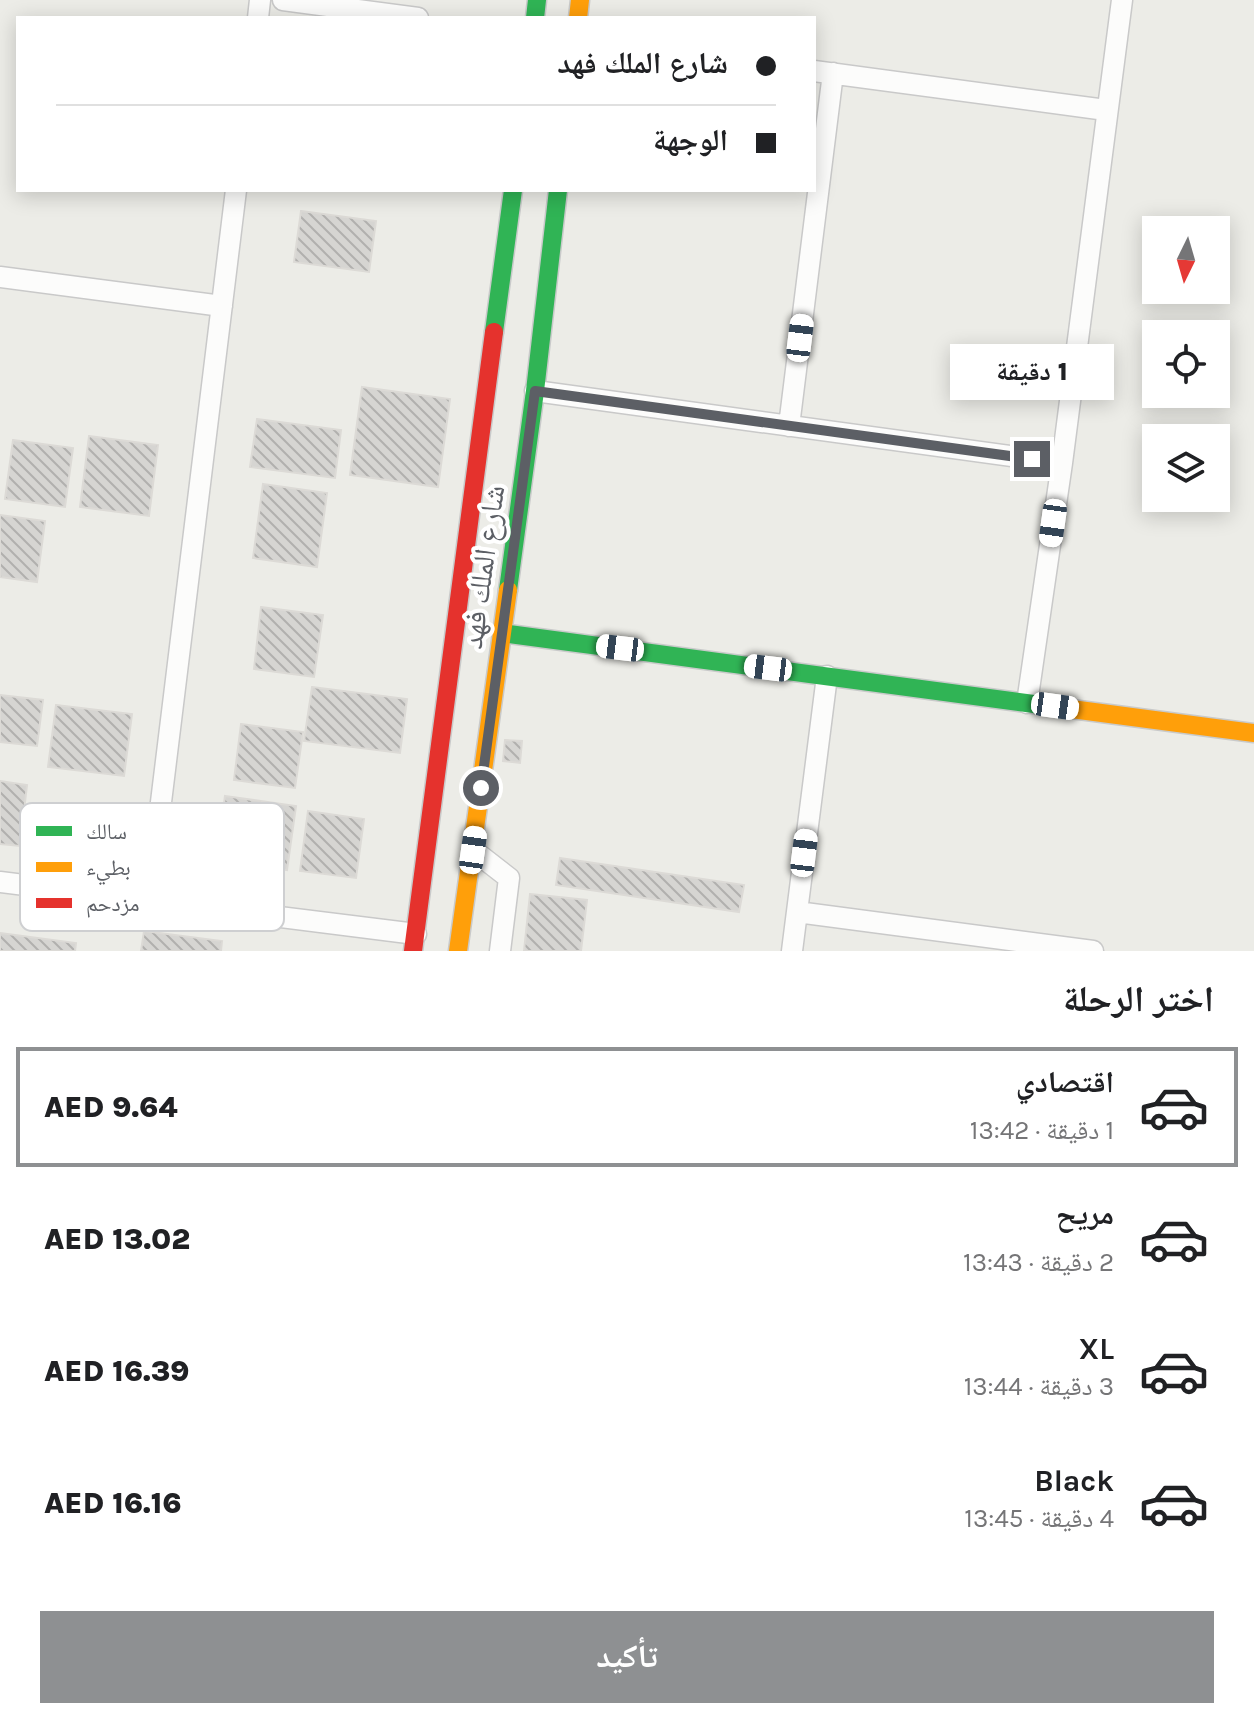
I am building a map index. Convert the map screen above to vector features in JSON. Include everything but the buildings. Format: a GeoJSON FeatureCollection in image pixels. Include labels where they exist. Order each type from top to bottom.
{"type":"FeatureCollection","features":[{"type":"Feature","properties":{"kind":"street"},"geometry":{"type":"LineString","coordinates":[[283,0],[403,16]]}},
{"type":"Feature","properties":{"kind":"street"},"geometry":{"type":"LineString","coordinates":[[1027,703],[1062,463],[1122,0]]}},
{"type":"Feature","properties":{"kind":"street"},"geometry":{"type":"LineString","coordinates":[[816,153],[824,72],[1106,110]]}},
{"type":"Feature","properties":{"kind":"street"},"geometry":{"type":"LineString","coordinates":[[161,803],[236,192]]}},
{"type":"Feature","properties":{"kind":"street","name":"شارع الملك فهد"},"geometry":{"type":"LineString","coordinates":[[414,942],[513,192]]}},
{"type":"Feature","properties":{"kind":"street","name":"شارع الملك فهد"},"geometry":{"type":"LineString","coordinates":[[458,951],[535,391],[558,192]]}},
{"type":"Feature","properties":{"kind":"street"},"geometry":{"type":"LineString","coordinates":[[789,426],[812,192]]}},
{"type":"Feature","properties":{"kind":"street"},"geometry":{"type":"LineString","coordinates":[[0,277],[222,306]]}},
{"type":"Feature","properties":{"kind":"street"},"geometry":{"type":"LineString","coordinates":[[535,391],[1062,463]]}},
{"type":"Feature","properties":{"kind":"street"},"geometry":{"type":"LineString","coordinates":[[502,633],[1254,733]]}},
{"type":"Feature","properties":{"kind":"street"},"geometry":{"type":"LineString","coordinates":[[792,951],[827,676]]}},
{"type":"Feature","properties":{"kind":"street"},"geometry":{"type":"LineString","coordinates":[[473,850],[509,878],[500,951]]}},
{"type":"Feature","properties":{"kind":"street"},"geometry":{"type":"LineString","coordinates":[[0,882],[20,884]]}},
{"type":"Feature","properties":{"kind":"street"},"geometry":{"type":"LineString","coordinates":[[797,912],[1093,951]]}},
{"type":"Feature","properties":{"kind":"street"},"geometry":{"type":"LineString","coordinates":[[284,921],[414,942]]}},
{"type":"Feature","properties":{"kind":"traffic: fast"},"geometry":{"type":"LineString","coordinates":[[535,16],[537,0]]}},
{"type":"Feature","properties":{"kind":"traffic: fast"},"geometry":{"type":"LineString","coordinates":[[494,332],[513,192]]}},
{"type":"Feature","properties":{"kind":"traffic: fast"},"geometry":{"type":"LineString","coordinates":[[508,590],[558,192]]}},
{"type":"Feature","properties":{"kind":"traffic: fast"},"geometry":{"type":"LineString","coordinates":[[502,633],[1041,705]]}},
{"type":"Feature","properties":{"kind":"traffic: slow"},"geometry":{"type":"LineString","coordinates":[[578,16],[580,0]]}},
{"type":"Feature","properties":{"kind":"traffic: slow"},"geometry":{"type":"LineString","coordinates":[[458,951],[508,590]]}},
{"type":"Feature","properties":{"kind":"traffic: slow"},"geometry":{"type":"LineString","coordinates":[[1041,705],[1254,733]]}},
{"type":"Feature","properties":{"kind":"traffic: jam"},"geometry":{"type":"LineString","coordinates":[[413,951],[494,332]]}},
{"type":"Feature","properties":{"kind":"route"},"geometry":{"type":"LineString","coordinates":[[481,788],[535,391],[1032,459]]}}]}
